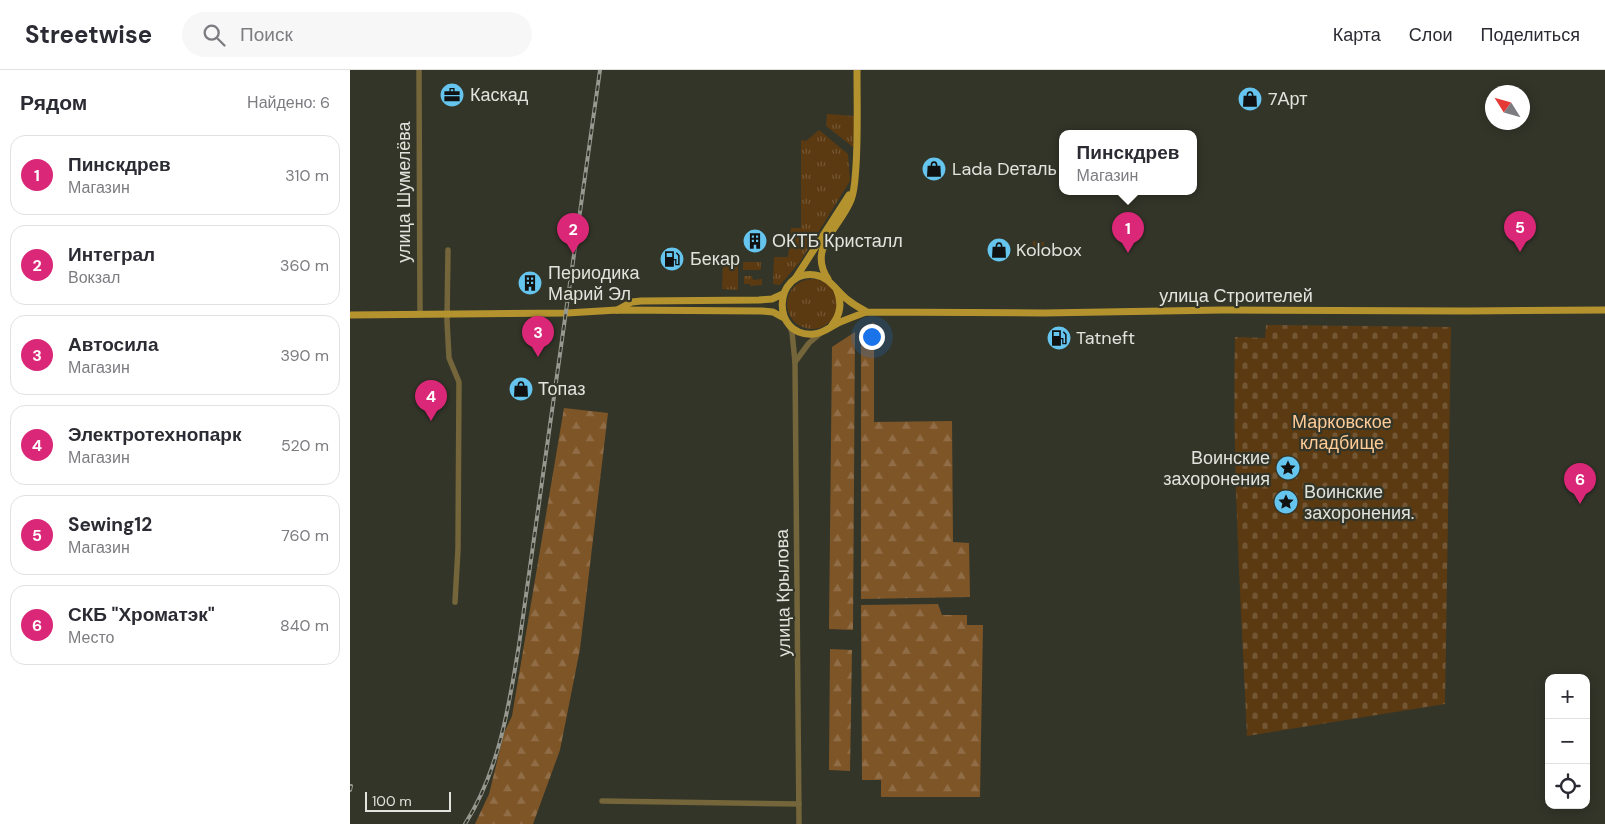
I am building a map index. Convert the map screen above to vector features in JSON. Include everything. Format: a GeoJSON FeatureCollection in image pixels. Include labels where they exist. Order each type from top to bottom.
{"type":"FeatureCollection","features":[{"type":"Feature","properties":{"kind":"main road"},"geometry":{"type":"LineString","coordinates":[[859,70],[854,187],[846,210],[820,253],[822,268],[829,281],[847,300],[867,312]]}},
{"type":"Feature","properties":{"kind":"main road"},"geometry":{"type":"LineString","coordinates":[[617,310],[632,302],[641,301],[759,300],[772,299],[783,294],[817,247],[854,187]]}},
{"type":"Feature","properties":{"kind":"main road"},"geometry":{"type":"LineString","coordinates":[[794,280],[804,275],[813,275],[829,281]]}},
{"type":"Feature","properties":{"kind":"main road"},"geometry":{"type":"LineString","coordinates":[[827,329],[835,321],[840,306],[837,291]]}},
{"type":"Feature","properties":{"kind":"main road"},"geometry":{"type":"LineString","coordinates":[[783,294],[782,310],[784,318]]}},
{"type":"Feature","properties":{"kind":"main road"},"geometry":{"type":"LineString","coordinates":[[350,315],[567,313],[617,310],[762,311],[774,312],[784,318]]}},
{"type":"Feature","properties":{"kind":"main road","name":"улица Строителей"},"geometry":{"type":"LineString","coordinates":[[784,318],[797,330],[815,334],[867,312],[1044,313],[1258,310],[1466,312],[1605,310]]}},
{"type":"Feature","properties":{"kind":"street","name":"улица Шумелёва"},"geometry":{"type":"LineString","coordinates":[[419,70],[420,314]]}},
{"type":"Feature","properties":{"kind":"street"},"geometry":{"type":"LineString","coordinates":[[448,250],[447,314],[449,358],[459,382],[458,549],[455,602]]}},
{"type":"Feature","properties":{"kind":"street","name":"улица Крылова"},"geometry":{"type":"LineString","coordinates":[[789,324],[792,332],[795,362],[799,824]]}},
{"type":"Feature","properties":{"kind":"street"},"geometry":{"type":"LineString","coordinates":[[795,362],[809,343],[827,329]]}},
{"type":"Feature","properties":{"kind":"street"},"geometry":{"type":"LineString","coordinates":[[602,801],[799,804]]}},
{"type":"Feature","properties":{"kind":"green space"},"geometry":{"type":"Polygon","coordinates":[[[827,114],[854,116],[853,147],[826,126],[827,114]]]}},
{"type":"Feature","properties":{"kind":"green space"},"geometry":{"type":"Polygon","coordinates":[[[819,130],[848,154],[850,181],[800,262],[780,285],[773,284],[774,257],[788,257],[791,228],[801,228],[801,140],[806,141],[819,130]]]}},
{"type":"Feature","properties":{"kind":"green space"},"geometry":{"type":"Polygon","coordinates":[[[1033,241],[1044,242],[1043,255],[1033,255],[1033,241]]]}},
{"type":"Feature","properties":{"kind":"green space"},"geometry":{"type":"Polygon","coordinates":[[[723,261],[738,262],[738,290],[722,289],[723,261]]]}},
{"type":"Feature","properties":{"kind":"green space"},"geometry":{"type":"Polygon","coordinates":[[[743,262],[761,262],[761,270],[743,270],[743,262]]]}},
{"type":"Feature","properties":{"kind":"green space"},"geometry":{"type":"Polygon","coordinates":[[[744,276],[752,276],[753,280],[762,279],[762,285],[750,286],[750,284],[744,284],[744,276]]]}},
{"type":"Feature","properties":{"kind":"green space"},"geometry":{"type":"Polygon","coordinates":[[[817,279],[830,286],[836,294],[836,314],[830,322],[822,328],[807,329],[794,322],[788,314],[787,299],[794,286],[802,280],[817,279]]]}},
{"type":"Feature","properties":{"kind":"green space"},"geometry":{"type":"Polygon","coordinates":[[[874,322],[874,422],[952,421],[953,542],[969,543],[970,597],[861,599],[861,329],[874,322]]]}},
{"type":"Feature","properties":{"kind":"green space","name":"Марковское кладбище"},"geometry":{"type":"Polygon","coordinates":[[[1266,325],[1451,327],[1445,704],[1247,736],[1236,487],[1235,337],[1265,338],[1266,325]]]}},
{"type":"Feature","properties":{"kind":"green space"},"geometry":{"type":"Polygon","coordinates":[[[855,332],[853,630],[829,629],[832,347],[855,332]]]}},
{"type":"Feature","properties":{"kind":"green space"},"geometry":{"type":"Polygon","coordinates":[[[564,408],[608,413],[580,649],[560,750],[533,824],[475,824],[489,794],[504,733],[512,716],[564,408]]]}},
{"type":"Feature","properties":{"kind":"green space"},"geometry":{"type":"Polygon","coordinates":[[[938,604],[942,615],[967,615],[967,625],[983,625],[980,797],[881,797],[881,780],[862,780],[861,605],[938,604]]]}},
{"type":"Feature","properties":{"kind":"green space"},"geometry":{"type":"Polygon","coordinates":[[[830,649],[852,650],[850,771],[829,770],[830,649]]]}},
{"type":"Feature","properties":{"kind":"railway"},"geometry":{"type":"LineString","coordinates":[[465,824],[477,804],[494,760],[501,738],[511,691],[600,70]]}},
{"type":"Feature","properties":{"kind":"railway"},"geometry":{"type":"LineString","coordinates":[[350,790],[351,786]]}},
{"type":"Feature","properties":{"kind":"place","name":"Каскад"},"geometry":{"type":"Point","coordinates":[452,95]}},
{"type":"Feature","properties":{"kind":"place","name":"7Арт"},"geometry":{"type":"Point","coordinates":[1250,99]}},
{"type":"Feature","properties":{"kind":"place","name":"Lada Dеталь"},"geometry":{"type":"Point","coordinates":[934,169]}},
{"type":"Feature","properties":{"kind":"place","name":"ОКТБ Кристалл"},"geometry":{"type":"Point","coordinates":[755,241]}},
{"type":"Feature","properties":{"kind":"place","name":"Kolobox"},"geometry":{"type":"Point","coordinates":[999,250]}},
{"type":"Feature","properties":{"kind":"place","name":"Sewing12"},"geometry":{"type":"Point","coordinates":[1520,252]}},
{"type":"Feature","properties":{"kind":"place","name":"Пинскдрев"},"geometry":{"type":"Point","coordinates":[1128,253]}},
{"type":"Feature","properties":{"kind":"place","name":"Интеграл"},"geometry":{"type":"Point","coordinates":[573,254]}},
{"type":"Feature","properties":{"kind":"place","name":"Бекар"},"geometry":{"type":"Point","coordinates":[672,259]}},
{"type":"Feature","properties":{"kind":"place","name":"Периодика Марий Эл"},"geometry":{"type":"Point","coordinates":[530,283]}},
{"type":"Feature","properties":{"kind":"place","name":"Tatneft"},"geometry":{"type":"Point","coordinates":[1059,338]}},
{"type":"Feature","properties":{"kind":"place","name":"Автосила"},"geometry":{"type":"Point","coordinates":[538,357]}},
{"type":"Feature","properties":{"kind":"place","name":"Топаз"},"geometry":{"type":"Point","coordinates":[521,389]}},
{"type":"Feature","properties":{"kind":"place","name":"Электротехнопарк"},"geometry":{"type":"Point","coordinates":[431,421]}},
{"type":"Feature","properties":{"kind":"place","name":"Воинские захоронения"},"geometry":{"type":"Point","coordinates":[1288,468]}},
{"type":"Feature","properties":{"kind":"place","name":"Воинские захоронения."},"geometry":{"type":"Point","coordinates":[1286,502]}},
{"type":"Feature","properties":{"kind":"place","name":"СКБ \"Хроматэк\""},"geometry":{"type":"Point","coordinates":[1580,504]}}]}
